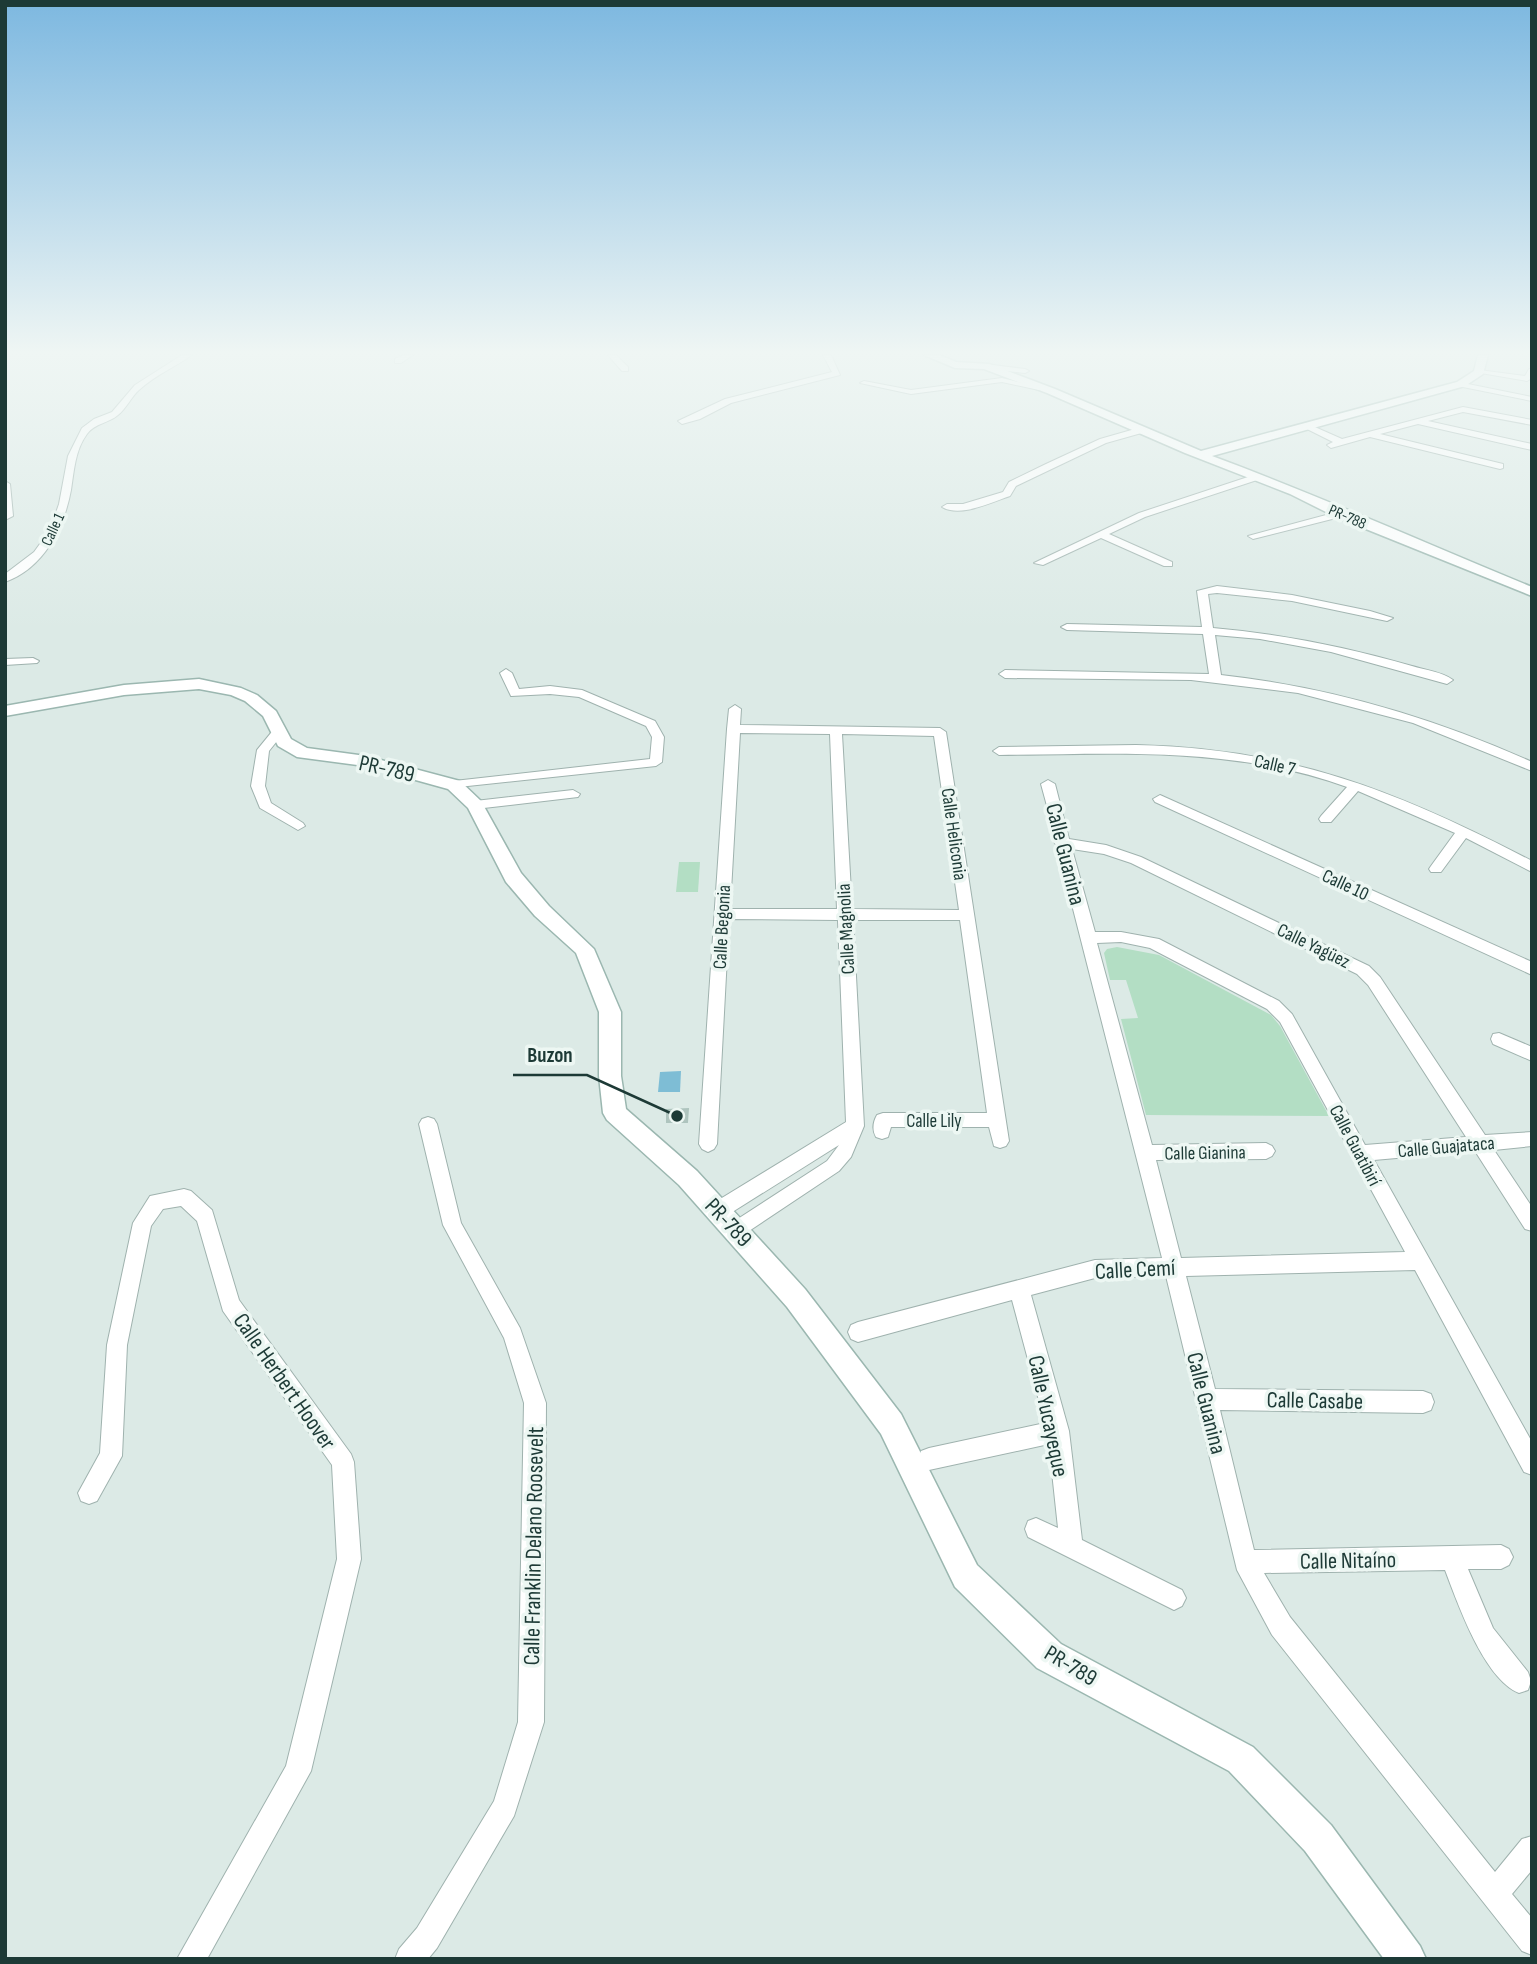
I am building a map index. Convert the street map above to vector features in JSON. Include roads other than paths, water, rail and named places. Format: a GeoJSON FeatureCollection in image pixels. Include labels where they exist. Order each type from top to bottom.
{"type":"FeatureCollection","features":[{"type":"Feature","properties":{"kind":"street","name":"Calle 1"},"geometry":{"type":"LineString","coordinates":[[5,579],[43,550],[59,521],[74,447]]}},
{"type":"Feature","properties":{"kind":"street"},"geometry":{"type":"LineString","coordinates":[[947,507],[964,507],[1007,494],[1012,484],[1093,447]]}},
{"type":"Feature","properties":{"kind":"street","name":"PR-788"},"geometry":{"type":"LineString","coordinates":[[1181,447],[1294,491],[1341,514],[1532,592]]}},
{"type":"Feature","properties":{"kind":"street"},"geometry":{"type":"LineString","coordinates":[[1201,455],[1231,447]]}},
{"type":"Feature","properties":{"kind":"street"},"geometry":{"type":"LineString","coordinates":[[1421,447],[1500,466]]}},
{"type":"Feature","properties":{"kind":"street"},"geometry":{"type":"LineString","coordinates":[[1039,564],[1142,515],[1257,477]]}},
{"type":"Feature","properties":{"kind":"street"},"geometry":{"type":"LineString","coordinates":[[5,484],[8,516],[5,517]]}},
{"type":"Feature","properties":{"kind":"street"},"geometry":{"type":"LineString","coordinates":[[1253,536],[1341,514]]}},
{"type":"Feature","properties":{"kind":"street"},"geometry":{"type":"LineString","coordinates":[[1101,534],[1168,564]]}},
{"type":"Feature","properties":{"kind":"street"},"geometry":{"type":"LineString","coordinates":[[1216,678],[1202,591],[1209,589],[1289,598],[1387,618]]}},
{"type":"Feature","properties":{"kind":"street"},"geometry":{"type":"LineString","coordinates":[[1067,627],[1209,631],[1310,644],[1400,665],[1447,680]]}},
{"type":"Feature","properties":{"kind":"street"},"geometry":{"type":"LineString","coordinates":[[5,662],[33,661]]}},
{"type":"Feature","properties":{"kind":"street"},"geometry":{"type":"LineString","coordinates":[[454,785],[523,778],[587,767],[656,762],[658,737],[651,724],[582,694],[550,690],[515,693],[506,673]]}},
{"type":"Feature","properties":{"kind":"street"},"geometry":{"type":"LineString","coordinates":[[1005,674],[1216,678],[1285,687],[1364,704],[1475,742],[1532,767]]}},
{"type":"Feature","properties":{"kind":"street","name":"PR-789"},"geometry":{"type":"LineString","coordinates":[[5,710],[124,690],[199,684],[235,691],[251,698],[270,714],[284,742],[303,752],[366,761],[454,785],[475,805],[513,877],[542,911],[584,949],[600,982],[610,1012],[610,1076],[615,1113],[688,1178],[796,1298],[891,1424],[966,1576],[1049,1656],[1241,1759],[1318,1838],[1407,1959]]}},
{"type":"Feature","properties":{"kind":"street","name":"Calle Begonia"},"geometry":{"type":"LineString","coordinates":[[708,1144],[735,709]]}},
{"type":"Feature","properties":{"kind":"street","name":"Calle Heliconia"},"geometry":{"type":"LineString","coordinates":[[733,729],[940,732],[1000,1141]]}},
{"type":"Feature","properties":{"kind":"street"},"geometry":{"type":"LineString","coordinates":[[279,731],[262,750],[258,786],[265,805],[298,826]]}},
{"type":"Feature","properties":{"kind":"street","name":"Calle Magnolia"},"geometry":{"type":"LineString","coordinates":[[737,1230],[833,1166],[845,1152],[855,1126],[836,731]]}},
{"type":"Feature","properties":{"kind":"street","name":"Calle 7"},"geometry":{"type":"LineString","coordinates":[[999,751],[1217,753],[1278,763],[1400,801],[1532,867]]}},
{"type":"Feature","properties":{"kind":"street","name":"Calle Guanina"},"geometry":{"type":"LineString","coordinates":[[1048,784],[1061,842],[1145,1153],[1245,1562],[1280,1626],[1532,1941]]}},
{"type":"Feature","properties":{"kind":"street"},"geometry":{"type":"LineString","coordinates":[[1326,819],[1355,786]]}},
{"type":"Feature","properties":{"kind":"street"},"geometry":{"type":"LineString","coordinates":[[475,805],[573,794]]}},
{"type":"Feature","properties":{"kind":"street","name":"Calle 10"},"geometry":{"type":"LineString","coordinates":[[1160,799],[1530,966]]}},
{"type":"Feature","properties":{"kind":"street"},"geometry":{"type":"LineString","coordinates":[[1436,869],[1464,831]]}},
{"type":"Feature","properties":{"kind":"street","name":"Calle Yagüez"},"geometry":{"type":"LineString","coordinates":[[1061,842],[1105,850],[1136,860],[1363,970],[1374,981],[1532,1223]]}},
{"type":"Feature","properties":{"kind":"street"},"geometry":{"type":"LineString","coordinates":[[721,914],[967,915]]}},
{"type":"Feature","properties":{"kind":"street","name":"Calle Guatibirí"},"geometry":{"type":"LineString","coordinates":[[1087,938],[1121,937],[1154,943],[1273,1005],[1286,1018],[1532,1464]]}},
{"type":"Feature","properties":{"kind":"street"},"geometry":{"type":"LineString","coordinates":[[1499,1039],[1532,1055]]}},
{"type":"Feature","properties":{"kind":"street","name":"Calle Lily"},"geometry":{"type":"LineString","coordinates":[[883,1132],[883,1120],[997,1120]]}},
{"type":"Feature","properties":{"kind":"street","name":"Calle Franklin Delano Roosevelt"},"geometry":{"type":"LineString","coordinates":[[409,1959],[427,1938],[505,1807],[531,1722],[535,1403],[513,1335],[452,1225],[428,1124]]}},
{"type":"Feature","properties":{"kind":"street"},"geometry":{"type":"LineString","coordinates":[[719,1210],[855,1126]]}},
{"type":"Feature","properties":{"kind":"street","name":"Calle Guajataca"},"geometry":{"type":"LineString","coordinates":[[1361,1153],[1532,1139]]}},
{"type":"Feature","properties":{"kind":"street","name":"Calle Gianina"},"geometry":{"type":"LineString","coordinates":[[1145,1153],[1266,1151]]}},
{"type":"Feature","properties":{"kind":"street","name":"Calle Herbert Hoover"},"geometry":{"type":"LineString","coordinates":[[89,1493],[111,1456],[117,1345],[142,1223],[157,1202],[184,1197],[205,1216],[230,1304],[342,1462],[349,1559],[298,1771],[191,1959]]}},
{"type":"Feature","properties":{"kind":"street","name":"Calle Cemí"},"geometry":{"type":"LineString","coordinates":[[858,1332],[1095,1269],[1419,1261]]}},
{"type":"Feature","properties":{"kind":"street","name":"Calle Yucayeque"},"geometry":{"type":"LineString","coordinates":[[1019,1288],[1058,1431],[1071,1545]]}},
{"type":"Feature","properties":{"kind":"street","name":"Calle Casabe"},"geometry":{"type":"LineString","coordinates":[[1207,1399],[1423,1402]]}},
{"type":"Feature","properties":{"kind":"street"},"geometry":{"type":"LineString","coordinates":[[929,1459],[1058,1431]]}},
{"type":"Feature","properties":{"kind":"street"},"geometry":{"type":"LineString","coordinates":[[1036,1529],[1174,1598]]}},
{"type":"Feature","properties":{"kind":"street","name":"Calle Nitaíno"},"geometry":{"type":"LineString","coordinates":[[1245,1562],[1502,1557]]}},
{"type":"Feature","properties":{"kind":"street"},"geometry":{"type":"LineString","coordinates":[[1452,1559],[1485,1637],[1519,1681]]}},
{"type":"Feature","properties":{"kind":"street"},"geometry":{"type":"LineString","coordinates":[[1494,1894],[1532,1849]]}},
{"type":"Feature","properties":{"kind":"water"},"geometry":{"type":"Polygon","coordinates":[[[681,1071],[680,1092],[658,1092],[660,1072],[681,1071]]]}},
{"type":"Feature","properties":{"kind":"place","name":"Buzon"},"geometry":{"type":"Point","coordinates":[677,1116]}}]}
